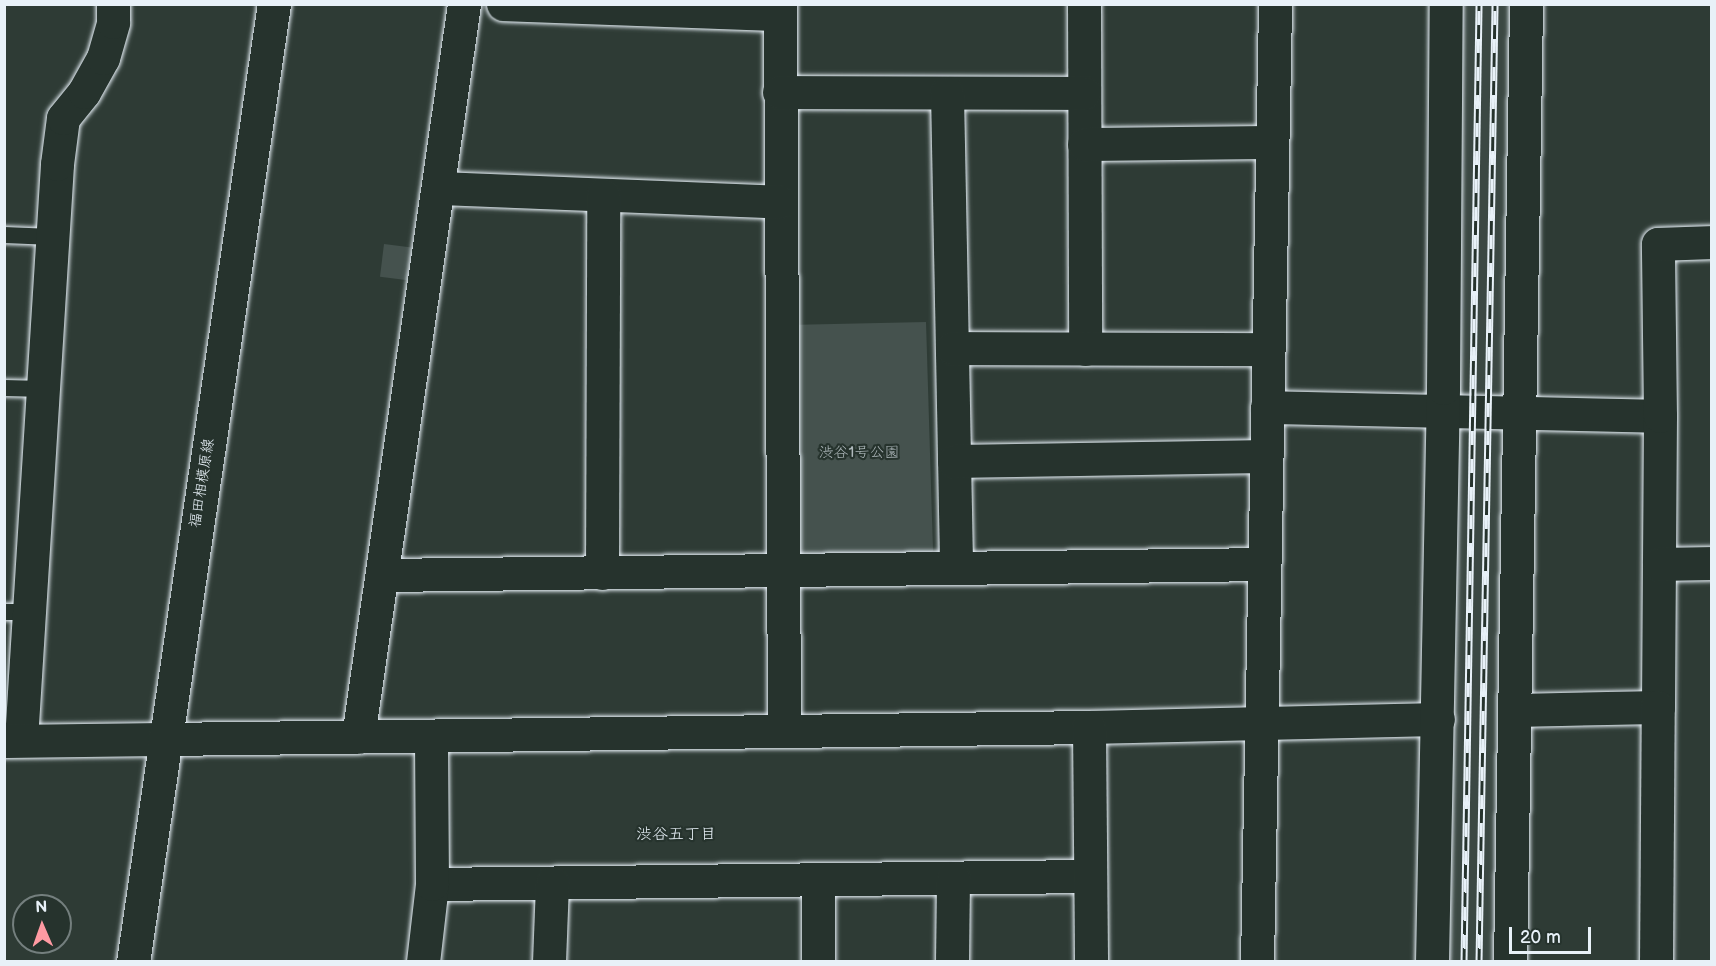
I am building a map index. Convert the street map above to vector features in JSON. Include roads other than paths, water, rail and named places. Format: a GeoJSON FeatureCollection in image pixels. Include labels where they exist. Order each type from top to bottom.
{"type":"FeatureCollection","features":[{"type":"Feature","properties":{"kind":"street"},"geometry":{"type":"LineString","coordinates":[[113,4],[113,22],[103,58],[84,92],[63,118],[53,237],[45,389],[17,612],[13,741],[1089,727],[1438,719]]}},
{"type":"Feature","properties":{"kind":"street","name":"福田相模原線"},"geometry":{"type":"LineString","coordinates":[[133,962],[164,739],[274,4]]}},
{"type":"Feature","properties":{"kind":"street"},"geometry":{"type":"LineString","coordinates":[[358,737],[464,4]]}},
{"type":"Feature","properties":{"kind":"street"},"geometry":{"type":"LineString","coordinates":[[503,4],[779,9],[784,731]]}},
{"type":"Feature","properties":{"kind":"street"},"geometry":{"type":"LineString","coordinates":[[1084,4],[1085,349]]}},
{"type":"Feature","properties":{"kind":"street"},"geometry":{"type":"LineString","coordinates":[[1257,962],[1275,4]]}},
{"type":"Feature","properties":{"kind":"street"},"geometry":{"type":"LineString","coordinates":[[1432,962],[1443,411],[1446,4]]}},
{"type":"Feature","properties":{"kind":"street"},"geometry":{"type":"LineString","coordinates":[[1510,962],[1526,4]]}},
{"type":"Feature","properties":{"kind":"street"},"geometry":{"type":"LineString","coordinates":[[779,92],[1084,93]]}},
{"type":"Feature","properties":{"kind":"street"},"geometry":{"type":"LineString","coordinates":[[947,93],[956,568]]}},
{"type":"Feature","properties":{"kind":"street"},"geometry":{"type":"LineString","coordinates":[[1084,144],[1272,142]]}},
{"type":"Feature","properties":{"kind":"street"},"geometry":{"type":"LineString","coordinates":[[438,188],[780,202]]}},
{"type":"Feature","properties":{"kind":"street"},"geometry":{"type":"LineString","coordinates":[[602,573],[603,195]]}},
{"type":"Feature","properties":{"kind":"street"},"geometry":{"type":"LineString","coordinates":[[1656,962],[1660,416],[1658,244],[1712,242]]}},
{"type":"Feature","properties":{"kind":"street"},"geometry":{"type":"LineString","coordinates":[[952,348],[1268,349]]}},
{"type":"Feature","properties":{"kind":"street"},"geometry":{"type":"LineString","coordinates":[[1267,407],[1660,416]]}},
{"type":"Feature","properties":{"kind":"street"},"geometry":{"type":"LineString","coordinates":[[954,461],[1266,456]]}},
{"type":"Feature","properties":{"kind":"street"},"geometry":{"type":"LineString","coordinates":[[1659,564],[1712,563]]}},
{"type":"Feature","properties":{"kind":"street"},"geometry":{"type":"LineString","coordinates":[[382,575],[1264,564]]}},
{"type":"Feature","properties":{"kind":"street"},"geometry":{"type":"LineString","coordinates":[[1515,710],[1658,707]]}},
{"type":"Feature","properties":{"kind":"street"},"geometry":{"type":"LineString","coordinates":[[1089,727],[1091,962]]}},
{"type":"Feature","properties":{"kind":"street"},"geometry":{"type":"LineString","coordinates":[[423,962],[432,884],[431,736]]}},
{"type":"Feature","properties":{"kind":"street"},"geometry":{"type":"LineString","coordinates":[[432,884],[1089,876]]}},
{"type":"Feature","properties":{"kind":"street"},"geometry":{"type":"LineString","coordinates":[[952,878],[952,962]]}},
{"type":"Feature","properties":{"kind":"street"},"geometry":{"type":"LineString","coordinates":[[818,879],[818,962]]}},
{"type":"Feature","properties":{"kind":"street"},"geometry":{"type":"LineString","coordinates":[[549,962],[552,883]]}},
{"type":"Feature","properties":{"kind":"lane"},"geometry":{"type":"LineString","coordinates":[[4,235],[53,237]]}},
{"type":"Feature","properties":{"kind":"lane"},"geometry":{"type":"LineString","coordinates":[[4,388],[45,389]]}},
{"type":"Feature","properties":{"kind":"railway"},"geometry":{"type":"LineString","coordinates":[[1464,962],[1479,4]]}},
{"type":"Feature","properties":{"kind":"railway"},"geometry":{"type":"LineString","coordinates":[[1479,962],[1495,4]]}},
{"type":"Feature","properties":{"kind":"district","name":"渋谷五丁目"},"geometry":{"type":"Point","coordinates":[676,835]}},
{"type":"Feature","properties":{"kind":"park label","name":"渋谷1号公園"},"geometry":{"type":"Point","coordinates":[859,453]}}]}
